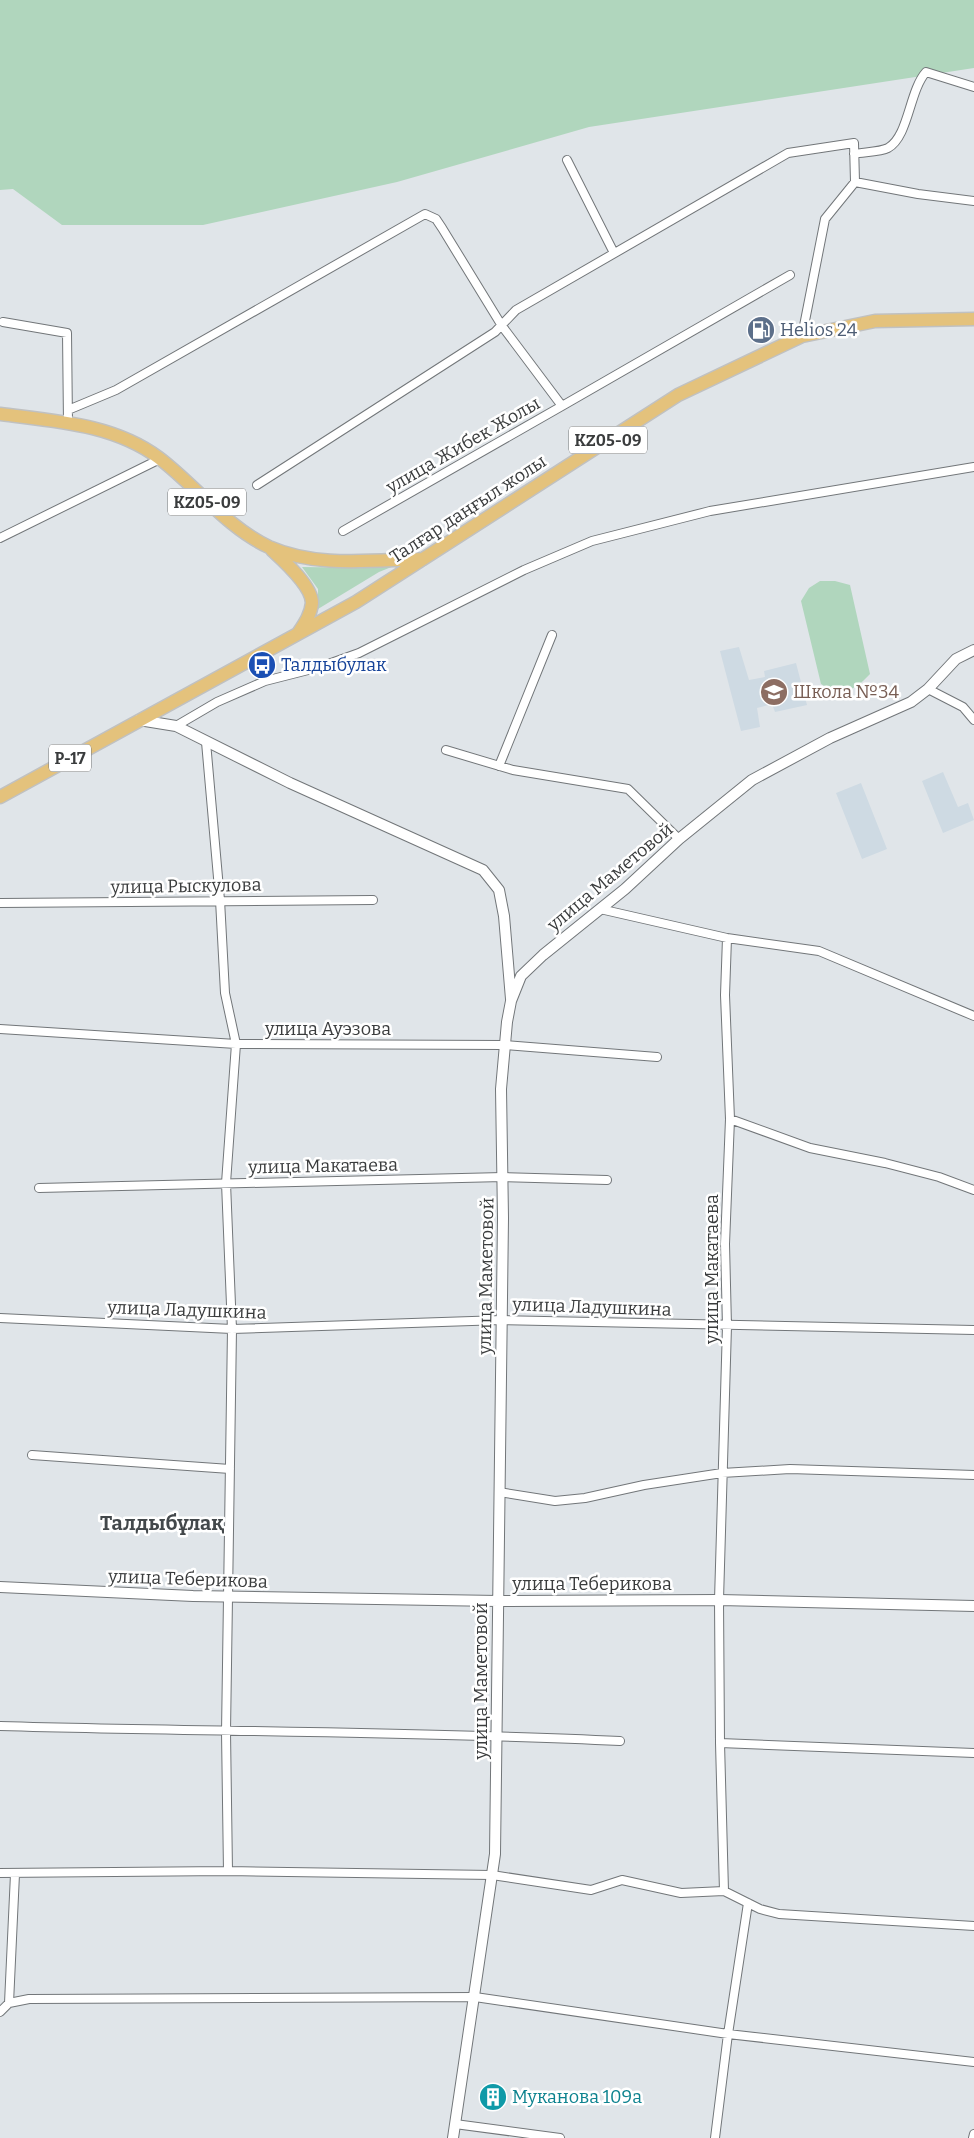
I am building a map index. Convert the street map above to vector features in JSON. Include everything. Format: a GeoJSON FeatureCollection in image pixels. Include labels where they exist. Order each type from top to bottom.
{"type":"FeatureCollection","features":[{"type":"Feature","properties":{"kind":"main road","name":"Талғар даңғыл жолы"},"geometry":{"type":"LineString","coordinates":[[0,796],[356,602],[678,395],[802,336],[875,321],[974,319]]}},
{"type":"Feature","properties":{"kind":"main road","name":"KZ05-09"},"geometry":{"type":"LineString","coordinates":[[0,414],[68,416],[119,436],[142,447],[160,459],[208,503],[245,532],[268,546],[299,557],[331,561],[423,559]]}},
{"type":"Feature","properties":{"kind":"main road"},"geometry":{"type":"LineString","coordinates":[[268,546],[302,581],[312,601],[309,616],[298,633]]}},
{"type":"Feature","properties":{"kind":"street"},"geometry":{"type":"LineString","coordinates":[[854,154],[888,148],[900,134],[918,82],[926,72],[974,87]]}},
{"type":"Feature","properties":{"kind":"street"},"geometry":{"type":"LineString","coordinates":[[257,484],[502,326],[516,310],[788,153],[854,143],[855,182],[825,219],[802,336]]}},
{"type":"Feature","properties":{"kind":"street"},"geometry":{"type":"LineString","coordinates":[[567,160],[614,253]]}},
{"type":"Feature","properties":{"kind":"street"},"geometry":{"type":"LineString","coordinates":[[855,182],[918,194],[974,201]]}},
{"type":"Feature","properties":{"kind":"street","name":"улица Жибек Жолы"},"geometry":{"type":"LineString","coordinates":[[68,416],[425,214],[436,219],[502,326],[562,406],[343,531]]}},
{"type":"Feature","properties":{"kind":"street"},"geometry":{"type":"LineString","coordinates":[[562,406],[790,275]]}},
{"type":"Feature","properties":{"kind":"street"},"geometry":{"type":"LineString","coordinates":[[3,322],[67,333],[68,416]]}},
{"type":"Feature","properties":{"kind":"street"},"geometry":{"type":"LineString","coordinates":[[0,538],[160,459]]}},
{"type":"Feature","properties":{"kind":"street"},"geometry":{"type":"LineString","coordinates":[[176,726],[217,702],[266,680],[320,667],[359,653],[524,570],[592,541],[710,511],[974,467]]}},
{"type":"Feature","properties":{"kind":"street"},"geometry":{"type":"LineString","coordinates":[[499,766],[552,635]]}},
{"type":"Feature","properties":{"kind":"street","name":"улица Маметовой"},"geometry":{"type":"LineString","coordinates":[[452,2138],[475,1997],[495,1854],[502,1320],[503,1177],[501,1089],[511,1002],[521,976],[542,955],[600,909],[679,839],[752,780],[830,738],[911,702],[928,689],[956,659],[974,650]]}},
{"type":"Feature","properties":{"kind":"street"},"geometry":{"type":"LineString","coordinates":[[928,689],[962,708],[974,720]]}},
{"type":"Feature","properties":{"kind":"street"},"geometry":{"type":"LineString","coordinates":[[139,720],[176,726],[290,783],[483,870],[499,890],[504,916],[511,1002]]}},
{"type":"Feature","properties":{"kind":"street"},"geometry":{"type":"LineString","coordinates":[[206,742],[220,900],[225,993],[236,1044],[226,1183],[232,1329],[226,1732],[228,1871]]}},
{"type":"Feature","properties":{"kind":"street"},"geometry":{"type":"LineString","coordinates":[[446,750],[499,766],[556,778],[628,789],[679,839]]}},
{"type":"Feature","properties":{"kind":"street","name":"улица Рыскулова"},"geometry":{"type":"LineString","coordinates":[[0,903],[373,900]]}},
{"type":"Feature","properties":{"kind":"street"},"geometry":{"type":"LineString","coordinates":[[600,909],[727,938],[819,950],[974,1016]]}},
{"type":"Feature","properties":{"kind":"street","name":"улица Макатаева"},"geometry":{"type":"LineString","coordinates":[[724,1891],[719,1600],[728,1326],[725,1244],[730,1119],[725,995],[727,938]]}},
{"type":"Feature","properties":{"kind":"street","name":"улица Ауэзова"},"geometry":{"type":"LineString","coordinates":[[0,1030],[236,1044],[505,1046],[657,1057]]}},
{"type":"Feature","properties":{"kind":"street"},"geometry":{"type":"LineString","coordinates":[[730,1119],[810,1148],[939,1177],[974,1190]]}},
{"type":"Feature","properties":{"kind":"street","name":"улица Макатаева"},"geometry":{"type":"LineString","coordinates":[[39,1188],[503,1177],[607,1180]]}},
{"type":"Feature","properties":{"kind":"street","name":"улица Ладушкина"},"geometry":{"type":"LineString","coordinates":[[0,1318],[232,1329],[502,1320],[974,1330]]}},
{"type":"Feature","properties":{"kind":"street"},"geometry":{"type":"LineString","coordinates":[[32,1455],[230,1469]]}},
{"type":"Feature","properties":{"kind":"street"},"geometry":{"type":"LineString","coordinates":[[499,1492],[555,1501],[586,1498],[644,1485],[722,1473],[790,1469],[974,1475]]}},
{"type":"Feature","properties":{"kind":"street","name":"улица Теберикова"},"geometry":{"type":"LineString","coordinates":[[0,1587],[227,1597],[498,1601],[719,1600],[974,1606]]}},
{"type":"Feature","properties":{"kind":"street"},"geometry":{"type":"LineString","coordinates":[[0,1726],[497,1736],[620,1741]]}},
{"type":"Feature","properties":{"kind":"street"},"geometry":{"type":"LineString","coordinates":[[720,1743],[974,1753]]}},
{"type":"Feature","properties":{"kind":"street"},"geometry":{"type":"LineString","coordinates":[[0,1873],[228,1871],[492,1875],[592,1890],[622,1880],[681,1894],[724,1891],[760,1909],[779,1914],[974,1926]]}},
{"type":"Feature","properties":{"kind":"street"},"geometry":{"type":"LineString","coordinates":[[9,2003],[15,1874]]}},
{"type":"Feature","properties":{"kind":"street"},"geometry":{"type":"LineString","coordinates":[[715,2138],[728,2034],[748,1903]]}},
{"type":"Feature","properties":{"kind":"street"},"geometry":{"type":"LineString","coordinates":[[0,2012],[9,2003],[29,1999],[475,1997],[728,2034],[974,2062]]}},
{"type":"Feature","properties":{"kind":"street"},"geometry":{"type":"LineString","coordinates":[[455,2124],[560,2138]]}},
{"type":"Feature","properties":{"kind":"street"},"geometry":{"type":"LineString","coordinates":[[973,2138],[974,2134]]}},
{"type":"Feature","properties":{"kind":"shaded area"},"geometry":{"type":"Polygon","coordinates":[[[739,647],[749,680],[765,677],[764,671],[796,663],[807,705],[775,712],[772,704],[757,708],[760,727],[741,731],[720,651],[739,647]]]}},
{"type":"Feature","properties":{"kind":"shaded area"},"geometry":{"type":"Polygon","coordinates":[[[943,772],[958,807],[968,803],[974,820],[943,833],[922,781],[943,772]]]}},
{"type":"Feature","properties":{"kind":"shaded area"},"geometry":{"type":"Polygon","coordinates":[[[861,783],[887,849],[862,859],[836,793],[861,783]]]}},
{"type":"Feature","properties":{"kind":"green space"},"geometry":{"type":"Polygon","coordinates":[[[0,0],[974,0],[974,68],[589,127],[397,182],[203,225],[62,225],[13,189],[0,190],[0,0]]]}},
{"type":"Feature","properties":{"kind":"green space"},"geometry":{"type":"Polygon","coordinates":[[[399,564],[379,572],[318,609],[318,589],[302,567],[376,568],[399,564]]]}},
{"type":"Feature","properties":{"kind":"green space"},"geometry":{"type":"Polygon","coordinates":[[[820,581],[835,581],[850,585],[870,674],[859,685],[848,690],[836,690],[821,684],[801,601],[809,588],[820,581]]]}},
{"type":"Feature","properties":{"kind":"place","name":"Helios 24"},"geometry":{"type":"Point","coordinates":[761,330]}},
{"type":"Feature","properties":{"kind":"place","name":"Талдыбулак"},"geometry":{"type":"Point","coordinates":[262,665]}},
{"type":"Feature","properties":{"kind":"place","name":"Школа №34"},"geometry":{"type":"Point","coordinates":[774,692]}},
{"type":"Feature","properties":{"kind":"place","name":"Муканова 109а"},"geometry":{"type":"Point","coordinates":[493,2097]}},
{"type":"Feature","properties":{"kind":"district","name":"Талдыбұлақ"},"geometry":{"type":"Point","coordinates":[162,1523]}}]}
